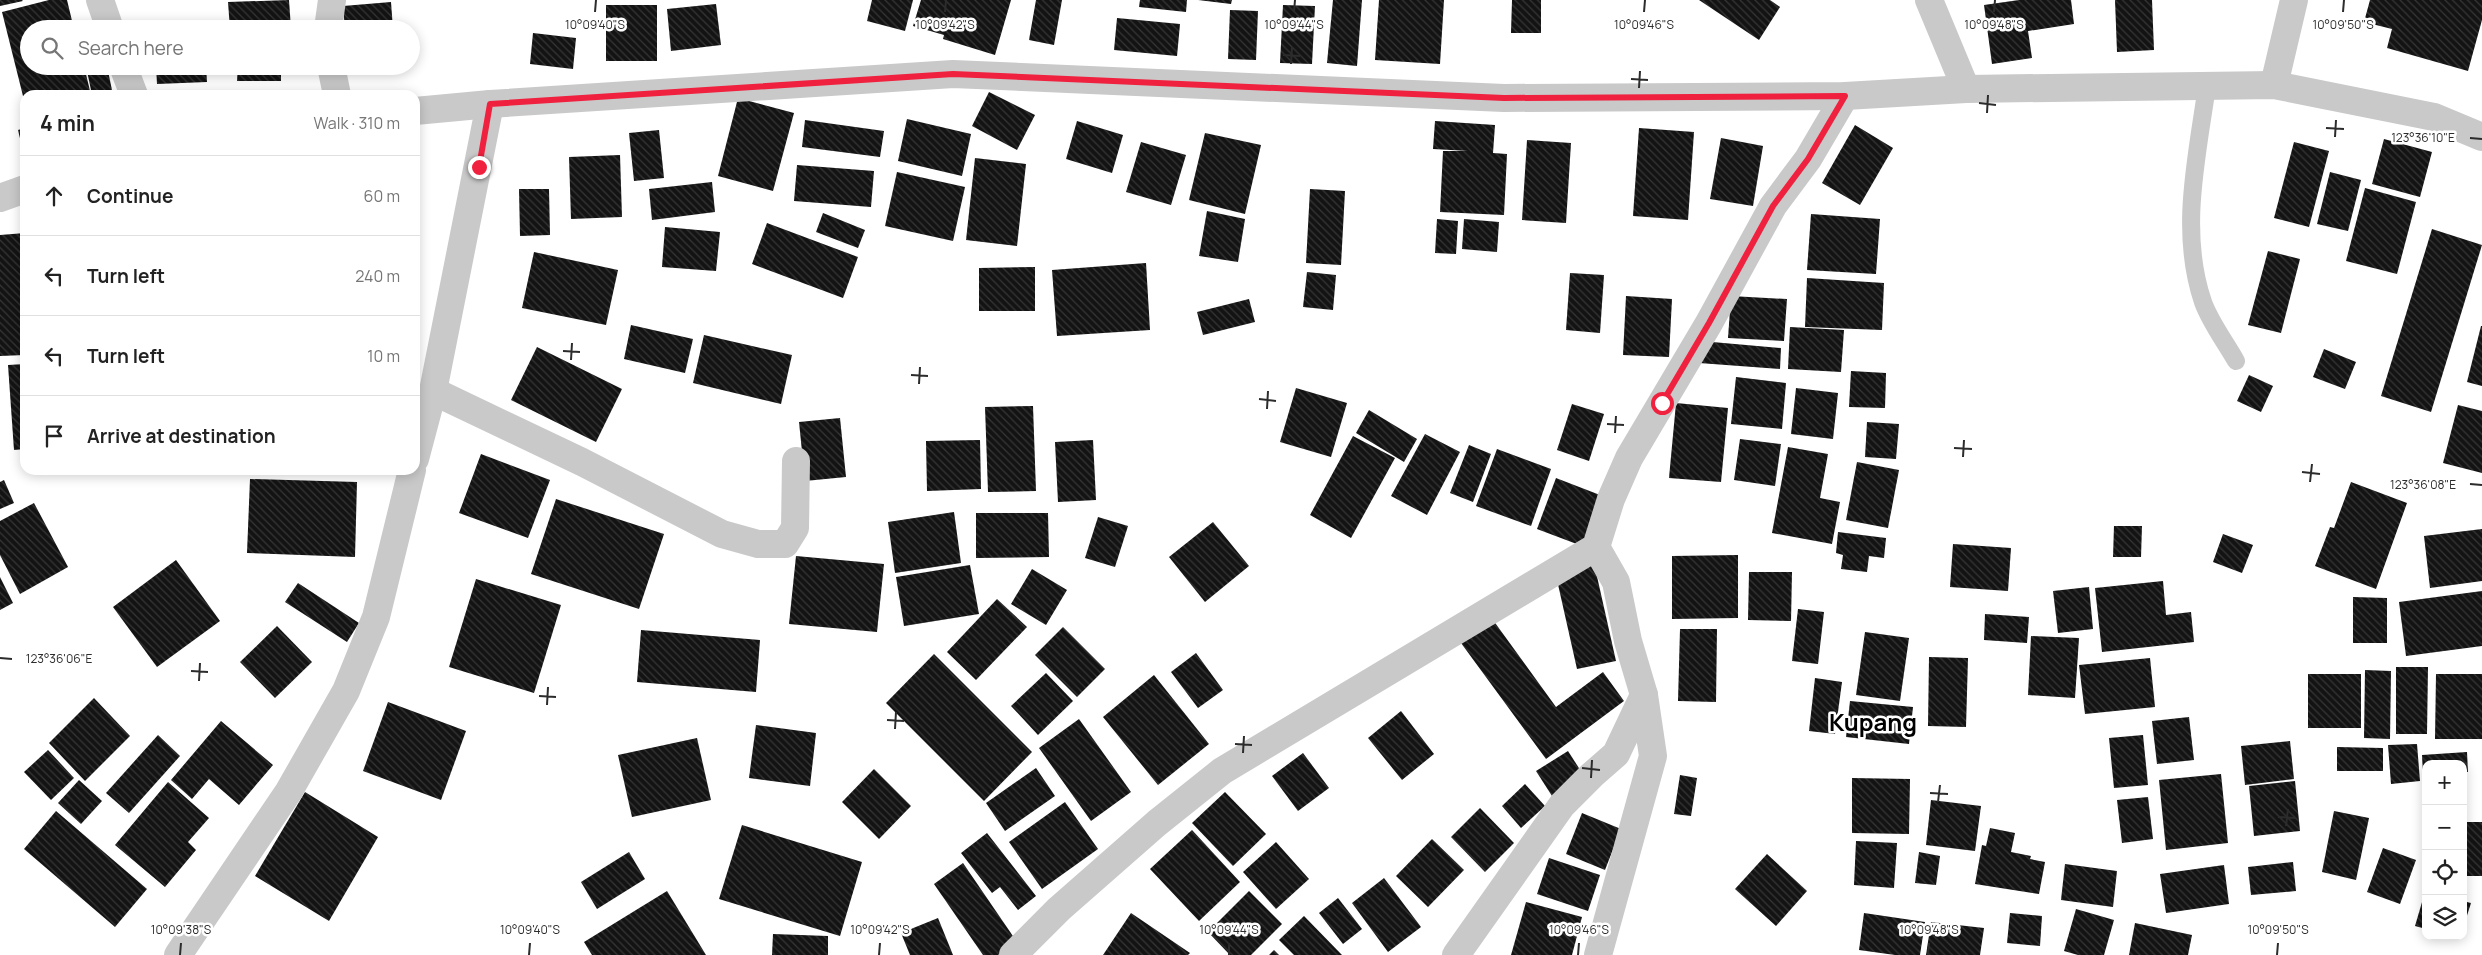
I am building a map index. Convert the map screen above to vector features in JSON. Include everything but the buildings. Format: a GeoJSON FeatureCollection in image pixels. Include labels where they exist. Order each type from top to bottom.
{"type":"FeatureCollection","features":[{"type":"Feature","properties":{"kind":"street"},"geometry":{"type":"LineString","coordinates":[[100,0],[107,20]]}},
{"type":"Feature","properties":{"kind":"street"},"geometry":{"type":"LineString","coordinates":[[329,20],[332,0]]}},
{"type":"Feature","properties":{"kind":"street"},"geometry":{"type":"LineString","coordinates":[[1929,0],[1966,89]]}},
{"type":"Feature","properties":{"kind":"street"},"geometry":{"type":"LineString","coordinates":[[2274,85],[2294,0]]}},
{"type":"Feature","properties":{"kind":"street"},"geometry":{"type":"LineString","coordinates":[[420,111],[490,104],[953,74],[1504,98],[1845,96],[1966,89],[2274,85],[2434,116],[2482,137]]}},
{"type":"Feature","properties":{"kind":"street"},"geometry":{"type":"LineString","coordinates":[[126,75],[132,90]]}},
{"type":"Feature","properties":{"kind":"street"},"geometry":{"type":"LineString","coordinates":[[333,75],[336,90]]}},
{"type":"Feature","properties":{"kind":"street"},"geometry":{"type":"LineString","coordinates":[[1013,955],[1059,909],[1129,847],[1222,771],[1596,547],[1611,499],[1629,458],[1709,323],[1773,206],[1808,159],[1845,96]]}},
{"type":"Feature","properties":{"kind":"street"},"geometry":{"type":"LineString","coordinates":[[420,440],[433,390],[490,104]]}},
{"type":"Feature","properties":{"kind":"street"},"geometry":{"type":"LineString","coordinates":[[0,198],[20,191]]}},
{"type":"Feature","properties":{"kind":"street"},"geometry":{"type":"LineString","coordinates":[[433,390],[582,462],[722,534],[758,544],[785,544],[795,528],[796,461]]}},
{"type":"Feature","properties":{"kind":"street"},"geometry":{"type":"LineString","coordinates":[[178,955],[288,791],[346,691],[376,617],[411,475]]}},
{"type":"Feature","properties":{"kind":"street"},"geometry":{"type":"LineString","coordinates":[[1596,547],[1616,582],[1628,641],[1644,695],[1653,756],[1598,955]]}},
{"type":"Feature","properties":{"kind":"street"},"geometry":{"type":"LineString","coordinates":[[1456,955],[1562,806],[1592,775],[1616,754],[1644,695]]}},
{"type":"Feature","properties":{"kind":"lane"},"geometry":{"type":"LineString","coordinates":[[2207,86],[2191,197],[2190,242],[2203,302],[2236,361]]}},
{"type":"Feature","properties":{"kind":"district","name":"Kupang"},"geometry":{"type":"Point","coordinates":[1873,721]}},
{"type":"Feature","properties":{"kind":"route"},"geometry":{"type":"LineString","coordinates":[[479,167],[490,104],[953,74],[1504,98],[1845,96],[1808,159],[1773,206],[1761,226],[1709,323],[1662,403]]}}]}
